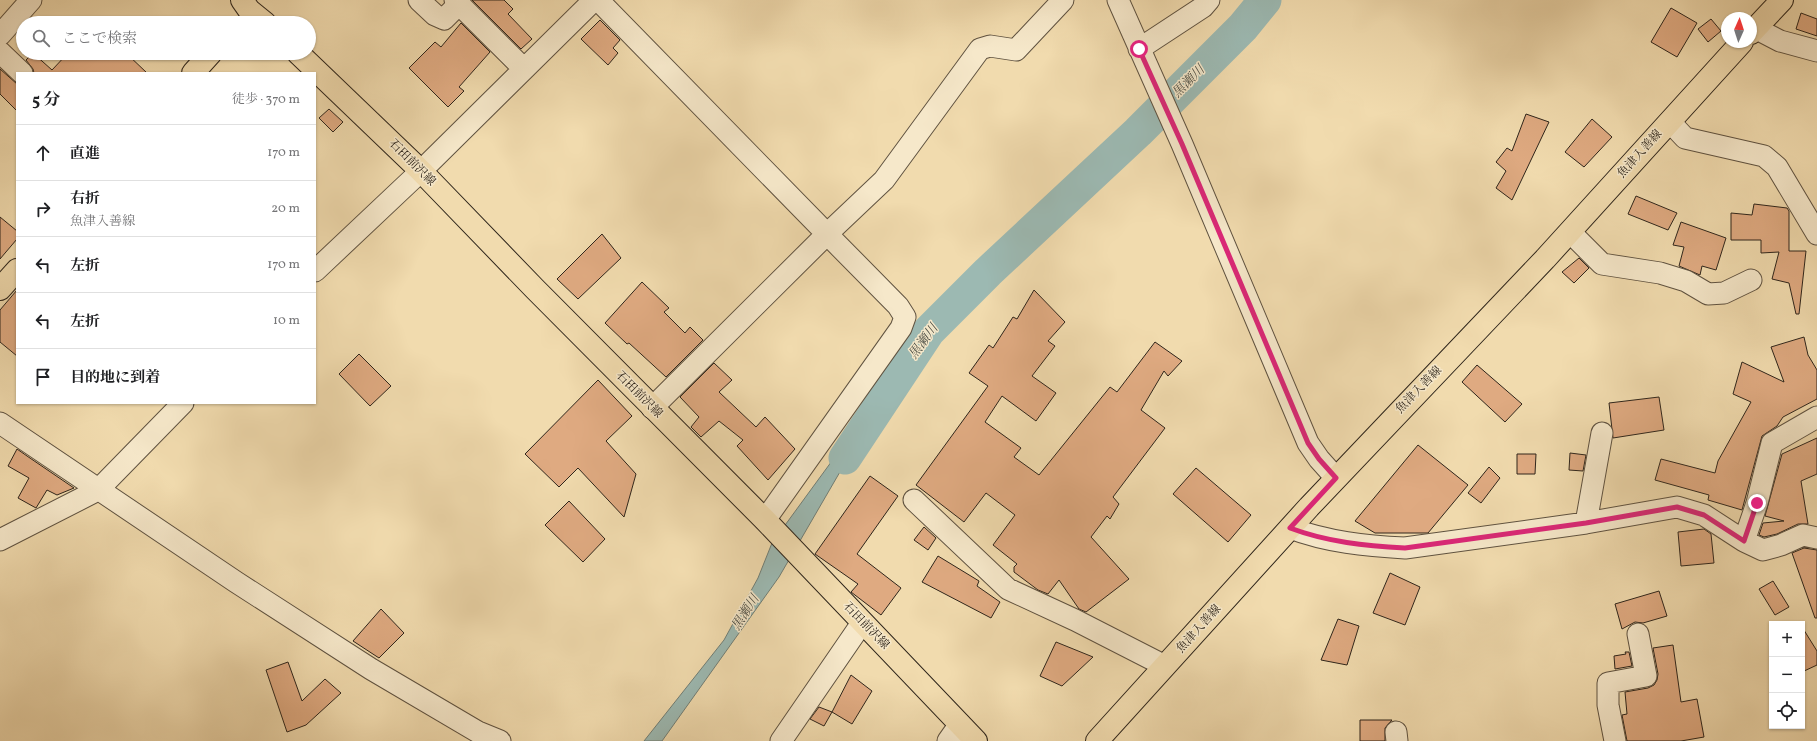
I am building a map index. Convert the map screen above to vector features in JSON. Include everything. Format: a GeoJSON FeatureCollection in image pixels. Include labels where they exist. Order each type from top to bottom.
{"type":"FeatureCollection","features":[{"type":"Feature","properties":{"kind":"main road","name":"魚津入善線"},"geometry":{"type":"LineString","coordinates":[[1757,27],[1782,0]]}},
{"type":"Feature","properties":{"kind":"main road","name":"魚津入善線"},"geometry":{"type":"LineString","coordinates":[[1097,741],[1336,478],[1570,232],[1737,48]]}},
{"type":"Feature","properties":{"kind":"main road"},"geometry":{"type":"LineString","coordinates":[[194,72],[205,60]]}},
{"type":"Feature","properties":{"kind":"main road","name":"石田前沢線"},"geometry":{"type":"LineString","coordinates":[[305,60],[421,171],[652,408],[765,520],[862,622],[954,733],[976,741]]}},
{"type":"Feature","properties":{"kind":"main road"},"geometry":{"type":"LineString","coordinates":[[0,289],[16,271]]}},
{"type":"Feature","properties":{"kind":"street"},"geometry":{"type":"LineString","coordinates":[[17,16],[32,0]]}},
{"type":"Feature","properties":{"kind":"street"},"geometry":{"type":"LineString","coordinates":[[419,0],[435,15],[444,18],[457,2],[524,69]]}},
{"type":"Feature","properties":{"kind":"street"},"geometry":{"type":"LineString","coordinates":[[316,270],[421,171],[594,0]]}},
{"type":"Feature","properties":{"kind":"street"},"geometry":{"type":"LineString","coordinates":[[598,0],[898,306],[905,317],[900,328],[765,520]]}},
{"type":"Feature","properties":{"kind":"street"},"geometry":{"type":"LineString","coordinates":[[652,408],[827,234],[884,180],[980,49],[990,46],[1016,50],[1064,0]]}},
{"type":"Feature","properties":{"kind":"street"},"geometry":{"type":"LineString","coordinates":[[1118,0],[1182,144],[1308,443],[1319,459],[1336,478]]}},
{"type":"Feature","properties":{"kind":"street"},"geometry":{"type":"LineString","coordinates":[[1139,49],[1203,7],[1209,0]]}},
{"type":"Feature","properties":{"kind":"street"},"geometry":{"type":"LineString","coordinates":[[0,35],[16,18]]}},
{"type":"Feature","properties":{"kind":"street"},"geometry":{"type":"LineString","coordinates":[[1757,36],[1817,52]]}},
{"type":"Feature","properties":{"kind":"street"},"geometry":{"type":"LineString","coordinates":[[0,52],[21,72]]}},
{"type":"Feature","properties":{"kind":"street"},"geometry":{"type":"LineString","coordinates":[[1670,122],[1685,138],[1764,156],[1777,167],[1817,234]]}},
{"type":"Feature","properties":{"kind":"street"},"geometry":{"type":"LineString","coordinates":[[1570,232],[1602,264],[1660,273],[1686,281],[1708,294],[1724,293],[1751,280]]}},
{"type":"Feature","properties":{"kind":"street"},"geometry":{"type":"LineString","coordinates":[[0,540],[98,490],[182,404]]}},
{"type":"Feature","properties":{"kind":"street"},"geometry":{"type":"LineString","coordinates":[[1744,541],[1757,503],[1772,443],[1817,417]]}},
{"type":"Feature","properties":{"kind":"street"},"geometry":{"type":"LineString","coordinates":[[0,424],[236,582],[371,669],[478,732],[500,741]]}},
{"type":"Feature","properties":{"kind":"street"},"geometry":{"type":"LineString","coordinates":[[1586,523],[1602,433]]}},
{"type":"Feature","properties":{"kind":"street"},"geometry":{"type":"LineString","coordinates":[[914,500],[1008,589],[1075,620],[1165,666]]}},
{"type":"Feature","properties":{"kind":"street"},"geometry":{"type":"LineString","coordinates":[[1290,528],[1312,537],[1376,547],[1405,548],[1586,523],[1677,507],[1704,515],[1744,541],[1763,550],[1781,545],[1803,535],[1817,538]]}},
{"type":"Feature","properties":{"kind":"street"},"geometry":{"type":"LineString","coordinates":[[781,741],[862,622]]}},
{"type":"Feature","properties":{"kind":"street"},"geometry":{"type":"LineString","coordinates":[[1615,741],[1608,705],[1608,683],[1646,676],[1638,634]]}},
{"type":"Feature","properties":{"kind":"water"},"geometry":{"type":"Polygon","coordinates":[[[902,365],[779,577],[662,741],[644,741],[724,640],[758,578],[772,543],[902,365]]]}},
{"type":"Feature","properties":{"kind":"building"},"geometry":{"type":"Polygon","coordinates":[[[472,0],[504,0],[513,9],[508,14],[532,39],[521,49],[472,0]]]}},
{"type":"Feature","properties":{"kind":"building"},"geometry":{"type":"Polygon","coordinates":[[[1671,8],[1697,23],[1677,57],[1651,42],[1671,8]]]}},
{"type":"Feature","properties":{"kind":"building"},"geometry":{"type":"Polygon","coordinates":[[[1801,13],[1817,19],[1817,36],[1796,29],[1801,13]]]}},
{"type":"Feature","properties":{"kind":"building"},"geometry":{"type":"Polygon","coordinates":[[[1711,19],[1721,31],[1708,42],[1698,29],[1711,19]]]}},
{"type":"Feature","properties":{"kind":"building"},"geometry":{"type":"Polygon","coordinates":[[[600,20],[620,40],[613,48],[618,53],[608,65],[581,39],[600,20]]]}},
{"type":"Feature","properties":{"kind":"building"},"geometry":{"type":"Polygon","coordinates":[[[461,23],[490,52],[459,87],[464,91],[448,107],[409,68],[435,42],[441,47],[461,23]]]}},
{"type":"Feature","properties":{"kind":"building"},"geometry":{"type":"Polygon","coordinates":[[[26,60],[41,60],[52,70],[61,60],[133,60],[146,72],[34,72],[26,60]]]}},
{"type":"Feature","properties":{"kind":"building"},"geometry":{"type":"Polygon","coordinates":[[[0,69],[16,83],[16,110],[0,94],[0,69]]]}},
{"type":"Feature","properties":{"kind":"building"},"geometry":{"type":"Polygon","coordinates":[[[329,109],[343,122],[333,132],[319,118],[329,109]]]}},
{"type":"Feature","properties":{"kind":"building"},"geometry":{"type":"Polygon","coordinates":[[[1526,114],[1549,122],[1512,200],[1496,188],[1506,171],[1496,162],[1507,148],[1512,151],[1526,114]]]}},
{"type":"Feature","properties":{"kind":"building"},"geometry":{"type":"Polygon","coordinates":[[[1592,119],[1612,137],[1584,167],[1565,152],[1592,119]]]}},
{"type":"Feature","properties":{"kind":"building"},"geometry":{"type":"Polygon","coordinates":[[[1636,196],[1677,213],[1668,230],[1628,214],[1636,196]]]}},
{"type":"Feature","properties":{"kind":"building"},"geometry":{"type":"Polygon","coordinates":[[[1754,204],[1787,208],[1789,211],[1789,251],[1806,251],[1799,314],[1796,314],[1789,283],[1772,279],[1779,252],[1761,253],[1761,240],[1731,240],[1731,213],[1752,215],[1754,204]]]}},
{"type":"Feature","properties":{"kind":"building"},"geometry":{"type":"Polygon","coordinates":[[[0,217],[16,230],[16,240],[0,259],[0,217]]]}},
{"type":"Feature","properties":{"kind":"building"},"geometry":{"type":"Polygon","coordinates":[[[1681,222],[1726,238],[1716,270],[1702,266],[1700,275],[1679,266],[1684,247],[1673,245],[1681,222]]]}},
{"type":"Feature","properties":{"kind":"building"},"geometry":{"type":"Polygon","coordinates":[[[602,234],[621,258],[578,299],[557,279],[602,234]]]}},
{"type":"Feature","properties":{"kind":"building"},"geometry":{"type":"Polygon","coordinates":[[[1579,258],[1589,268],[1574,283],[1562,272],[1579,258]]]}},
{"type":"Feature","properties":{"kind":"building"},"geometry":{"type":"Polygon","coordinates":[[[642,282],[669,308],[664,312],[685,333],[690,327],[703,340],[666,377],[605,323],[642,282]]]}},
{"type":"Feature","properties":{"kind":"building"},"geometry":{"type":"Polygon","coordinates":[[[1034,290],[1065,322],[1048,341],[1055,346],[1032,376],[1056,393],[1036,421],[1002,396],[985,422],[1021,448],[1014,457],[1039,475],[1110,387],[1117,392],[1155,342],[1182,361],[1168,376],[1164,371],[1141,410],[1165,428],[1113,497],[1119,504],[1110,519],[1107,516],[1091,537],[1129,579],[1086,612],[1079,609],[1059,580],[1048,594],[1038,590],[1014,572],[1014,567],[1017,564],[993,545],[1015,515],[986,493],[964,522],[916,485],[988,386],[969,373],[989,345],[993,348],[1013,317],[1017,319],[1034,290]]]}},
{"type":"Feature","properties":{"kind":"building"},"geometry":{"type":"Polygon","coordinates":[[[16,291],[16,355],[0,342],[0,310],[16,291]]]}},
{"type":"Feature","properties":{"kind":"building"},"geometry":{"type":"Polygon","coordinates":[[[1804,337],[1808,355],[1817,370],[1817,399],[1783,417],[1777,426],[1762,436],[1742,510],[1708,500],[1709,495],[1655,480],[1661,459],[1715,473],[1718,461],[1751,402],[1733,394],[1742,362],[1784,382],[1771,347],[1804,337]]]}},
{"type":"Feature","properties":{"kind":"building"},"geometry":{"type":"Polygon","coordinates":[[[359,354],[391,386],[370,406],[339,374],[359,354]]]}},
{"type":"Feature","properties":{"kind":"building"},"geometry":{"type":"Polygon","coordinates":[[[714,363],[732,380],[719,392],[756,427],[765,417],[795,449],[768,480],[737,446],[743,440],[719,421],[701,437],[691,427],[699,417],[680,397],[714,363]]]}},
{"type":"Feature","properties":{"kind":"building"},"geometry":{"type":"Polygon","coordinates":[[[1477,365],[1522,404],[1505,422],[1462,382],[1477,365]]]}},
{"type":"Feature","properties":{"kind":"building"},"geometry":{"type":"Polygon","coordinates":[[[598,380],[632,416],[606,441],[636,474],[624,517],[578,468],[559,487],[525,454],[598,380]]]}},
{"type":"Feature","properties":{"kind":"building"},"geometry":{"type":"Polygon","coordinates":[[[1659,397],[1664,430],[1613,438],[1609,403],[1659,397]]]}},
{"type":"Feature","properties":{"kind":"building"},"geometry":{"type":"Polygon","coordinates":[[[1817,438],[1817,474],[1801,481],[1808,524],[1798,524],[1777,534],[1764,537],[1759,535],[1763,523],[1784,521],[1765,516],[1782,454],[1817,438]]]}},
{"type":"Feature","properties":{"kind":"building"},"geometry":{"type":"Polygon","coordinates":[[[1418,445],[1468,485],[1428,533],[1375,533],[1355,521],[1418,445]]]}},
{"type":"Feature","properties":{"kind":"building"},"geometry":{"type":"Polygon","coordinates":[[[17,449],[74,488],[57,495],[47,490],[36,508],[18,498],[29,478],[8,466],[17,449]]]}},
{"type":"Feature","properties":{"kind":"building"},"geometry":{"type":"Polygon","coordinates":[[[1570,453],[1586,455],[1583,471],[1569,470],[1570,453]]]}},
{"type":"Feature","properties":{"kind":"building"},"geometry":{"type":"Polygon","coordinates":[[[1517,454],[1536,454],[1535,474],[1517,474],[1517,454]]]}},
{"type":"Feature","properties":{"kind":"building"},"geometry":{"type":"Polygon","coordinates":[[[1489,467],[1500,478],[1481,503],[1468,493],[1489,467]]]}},
{"type":"Feature","properties":{"kind":"building"},"geometry":{"type":"Polygon","coordinates":[[[1196,468],[1251,515],[1228,542],[1173,494],[1196,468]]]}},
{"type":"Feature","properties":{"kind":"building"},"geometry":{"type":"Polygon","coordinates":[[[870,476],[898,496],[857,554],[901,588],[881,615],[851,592],[858,584],[815,554],[870,476]]]}},
{"type":"Feature","properties":{"kind":"building"},"geometry":{"type":"Polygon","coordinates":[[[569,501],[605,539],[583,562],[545,525],[569,501]]]}},
{"type":"Feature","properties":{"kind":"building"},"geometry":{"type":"Polygon","coordinates":[[[924,527],[936,538],[928,550],[914,540],[924,527]]]}},
{"type":"Feature","properties":{"kind":"building"},"geometry":{"type":"Polygon","coordinates":[[[1704,529],[1711,534],[1714,563],[1681,566],[1678,532],[1704,529]]]}},
{"type":"Feature","properties":{"kind":"building"},"geometry":{"type":"Polygon","coordinates":[[[1804,548],[1817,550],[1817,618],[1815,618],[1792,553],[1804,548]]]}},
{"type":"Feature","properties":{"kind":"building"},"geometry":{"type":"Polygon","coordinates":[[[938,556],[979,581],[977,586],[1000,602],[991,618],[922,582],[938,556]]]}},
{"type":"Feature","properties":{"kind":"building"},"geometry":{"type":"Polygon","coordinates":[[[1390,573],[1420,587],[1405,625],[1373,613],[1390,573]]]}},
{"type":"Feature","properties":{"kind":"building"},"geometry":{"type":"Polygon","coordinates":[[[1773,581],[1789,607],[1775,615],[1759,589],[1773,581]]]}},
{"type":"Feature","properties":{"kind":"building"},"geometry":{"type":"Polygon","coordinates":[[[1659,591],[1667,616],[1643,623],[1635,622],[1622,629],[1615,604],[1659,591]]]}},
{"type":"Feature","properties":{"kind":"building"},"geometry":{"type":"Polygon","coordinates":[[[381,609],[404,633],[379,658],[353,641],[381,609]]]}},
{"type":"Feature","properties":{"kind":"building"},"geometry":{"type":"Polygon","coordinates":[[[1338,619],[1359,626],[1347,665],[1321,660],[1338,619]]]}},
{"type":"Feature","properties":{"kind":"building"},"geometry":{"type":"Polygon","coordinates":[[[1805,632],[1817,651],[1817,665],[1805,671],[1805,632]]]}},
{"type":"Feature","properties":{"kind":"building"},"geometry":{"type":"Polygon","coordinates":[[[1056,642],[1093,657],[1062,686],[1040,676],[1056,642]]]}},
{"type":"Feature","properties":{"kind":"building"},"geometry":{"type":"Polygon","coordinates":[[[1673,645],[1681,702],[1697,699],[1704,737],[1681,741],[1627,741],[1622,715],[1627,714],[1625,692],[1648,688],[1654,685],[1658,674],[1653,648],[1673,645]]]}},
{"type":"Feature","properties":{"kind":"building"},"geometry":{"type":"Polygon","coordinates":[[[1625,652],[1629,652],[1632,666],[1615,669],[1614,656],[1626,654],[1625,652]]]}},
{"type":"Feature","properties":{"kind":"building"},"geometry":{"type":"Polygon","coordinates":[[[288,662],[302,701],[325,679],[341,693],[306,725],[287,732],[266,670],[288,662]]]}},
{"type":"Feature","properties":{"kind":"building"},"geometry":{"type":"Polygon","coordinates":[[[851,675],[872,691],[852,724],[832,712],[851,675]]]}},
{"type":"Feature","properties":{"kind":"building"},"geometry":{"type":"Polygon","coordinates":[[[819,707],[832,712],[824,726],[810,719],[819,707]]]}},
{"type":"Feature","properties":{"kind":"building"},"geometry":{"type":"Polygon","coordinates":[[[1360,720],[1392,720],[1385,728],[1385,741],[1360,741],[1360,720]]]}},
{"type":"Feature","properties":{"kind":"waterway","name":"黒瀬川"},"geometry":{"type":"LineString","coordinates":[[845,458],[929,331],[988,272],[1138,132],[1243,27],[1265,0]]}},
{"type":"Feature","properties":{"kind":"route"},"geometry":{"type":"LineString","coordinates":[[1139,49],[1182,144],[1308,443],[1319,459],[1336,478],[1290,528],[1312,537],[1376,547],[1405,548],[1586,523],[1677,507],[1704,515],[1744,541],[1757,503]]}}]}
